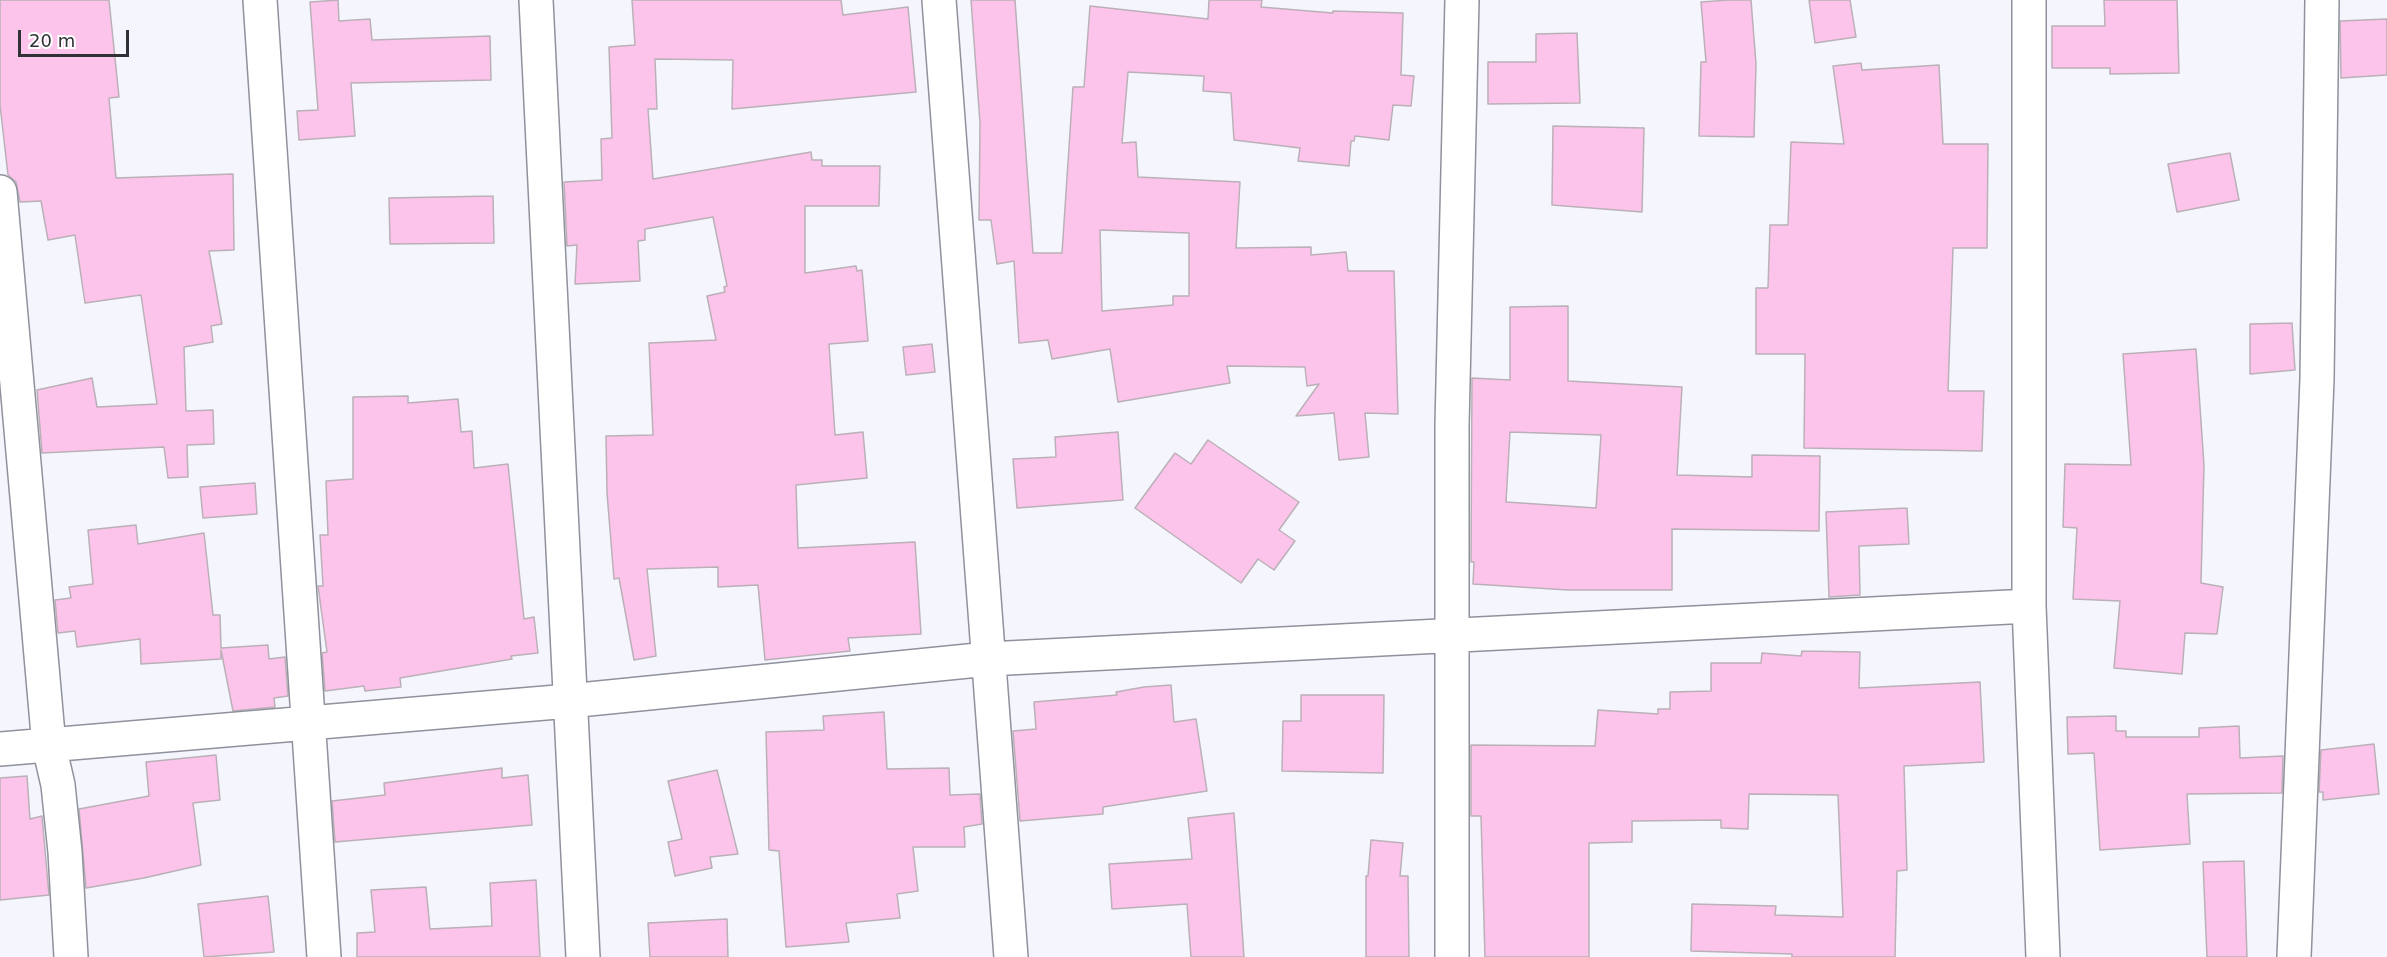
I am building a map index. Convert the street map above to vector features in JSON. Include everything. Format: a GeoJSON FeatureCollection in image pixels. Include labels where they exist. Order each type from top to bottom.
{"type":"FeatureCollection","features":[{"type":"Feature","properties":{"kind":"street"},"geometry":{"type":"LineString","coordinates":[[260,0],[324,957]]}},
{"type":"Feature","properties":{"kind":"street"},"geometry":{"type":"LineString","coordinates":[[536,0],[583,957]]}},
{"type":"Feature","properties":{"kind":"street"},"geometry":{"type":"LineString","coordinates":[[939,0],[1011,957]]}},
{"type":"Feature","properties":{"kind":"street"},"geometry":{"type":"LineString","coordinates":[[1452,957],[1453,334],[1462,0]]}},
{"type":"Feature","properties":{"kind":"street"},"geometry":{"type":"LineString","coordinates":[[2029,0],[2029,606],[2043,957]]}},
{"type":"Feature","properties":{"kind":"street"},"geometry":{"type":"LineString","coordinates":[[2295,957],[2317,379],[2322,0]]}},
{"type":"Feature","properties":{"kind":"street"},"geometry":{"type":"LineString","coordinates":[[0,192],[49,746],[58,785],[65,852],[71,957]]}},
{"type":"Feature","properties":{"kind":"street"},"geometry":{"type":"LineString","coordinates":[[0,749],[569,701],[988,659],[2029,606]]}},
{"type":"Feature","properties":{"kind":"building"},"geometry":{"type":"Polygon","coordinates":[[[0,0],[109,0],[119,97],[109,98],[116,178],[233,174],[234,250],[209,251],[222,324],[211,326],[213,342],[184,347],[186,411],[213,410],[214,444],[187,445],[188,477],[168,478],[164,447],[42,453],[37,390],[92,378],[97,407],[157,404],[141,295],[85,303],[75,235],[48,240],[41,201],[20,202],[16,182],[8,175],[0,105],[0,0]]]}},
{"type":"Feature","properties":{"kind":"building"},"geometry":{"type":"Polygon","coordinates":[[[338,0],[339,21],[370,19],[372,40],[490,36],[491,80],[351,83],[355,136],[299,140],[297,111],[318,110],[310,2],[338,0]]]}},
{"type":"Feature","properties":{"kind":"building"},"geometry":{"type":"Polygon","coordinates":[[[632,0],[841,0],[843,15],[908,7],[916,92],[732,109],[733,60],[655,59],[657,109],[648,109],[653,179],[811,152],[812,160],[822,160],[822,166],[880,166],[879,206],[805,206],[805,273],[856,266],[857,271],[862,270],[868,341],[829,344],[835,435],[863,432],[867,478],[796,485],[798,548],[915,542],[921,634],[848,638],[850,651],[765,660],[758,585],[718,587],[718,567],[647,569],[656,656],[634,660],[619,578],[614,579],[607,493],[606,436],[653,435],[649,343],[716,340],[707,296],[725,292],[724,287],[727,286],[713,217],[645,229],[645,240],[638,241],[640,281],[575,284],[577,245],[567,246],[564,182],[602,180],[601,139],[612,138],[609,47],[635,45],[632,0]]]}},
{"type":"Feature","properties":{"kind":"building"},"geometry":{"type":"Polygon","coordinates":[[[971,0],[1015,0],[1033,253],[1062,253],[1073,87],[1084,87],[1090,6],[1208,19],[1209,0],[1262,0],[1261,7],[1333,13],[1333,11],[1403,13],[1401,75],[1414,76],[1411,106],[1393,105],[1389,140],[1355,136],[1354,141],[1351,141],[1349,166],[1298,161],[1300,148],[1234,140],[1231,93],[1203,91],[1204,76],[1128,72],[1122,143],[1136,142],[1138,177],[1240,182],[1236,248],[1311,247],[1311,255],[1346,252],[1348,271],[1394,271],[1398,414],[1365,413],[1369,457],[1339,460],[1334,413],[1296,416],[1319,384],[1307,386],[1305,367],[1227,366],[1230,383],[1118,402],[1110,349],[1052,359],[1048,340],[1019,343],[1014,261],[997,264],[991,220],[979,220],[980,123],[971,0]],[[1100,230],[1102,311],[1173,305],[1173,296],[1189,296],[1189,233],[1100,230]]]}},
{"type":"Feature","properties":{"kind":"building"},"geometry":{"type":"Polygon","coordinates":[[[1751,0],[1756,64],[1754,137],[1699,136],[1701,62],[1706,62],[1701,2],[1751,0]]]}},
{"type":"Feature","properties":{"kind":"building"},"geometry":{"type":"Polygon","coordinates":[[[1809,0],[1850,0],[1856,37],[1815,43],[1809,0]]]}},
{"type":"Feature","properties":{"kind":"building"},"geometry":{"type":"Polygon","coordinates":[[[2104,0],[2177,0],[2179,73],[2110,74],[2110,68],[2052,68],[2052,26],[2105,26],[2104,0]]]}},
{"type":"Feature","properties":{"kind":"building"},"geometry":{"type":"Polygon","coordinates":[[[2387,19],[2387,75],[2341,78],[2340,21],[2387,19]]]}},
{"type":"Feature","properties":{"kind":"building"},"geometry":{"type":"Polygon","coordinates":[[[1577,33],[1580,103],[1488,104],[1488,62],[1536,62],[1536,34],[1577,33]]]}},
{"type":"Feature","properties":{"kind":"building"},"geometry":{"type":"Polygon","coordinates":[[[1861,63],[1862,70],[1939,65],[1943,144],[1988,144],[1987,248],[1953,248],[1948,391],[1984,391],[1982,451],[1804,448],[1805,354],[1756,354],[1756,288],[1768,288],[1770,225],[1788,225],[1791,142],[1844,144],[1833,66],[1861,63]]]}},
{"type":"Feature","properties":{"kind":"building"},"geometry":{"type":"Polygon","coordinates":[[[1553,126],[1644,128],[1642,212],[1552,205],[1553,126]]]}},
{"type":"Feature","properties":{"kind":"building"},"geometry":{"type":"Polygon","coordinates":[[[2230,153],[2239,200],[2177,212],[2168,164],[2230,153]]]}},
{"type":"Feature","properties":{"kind":"building"},"geometry":{"type":"Polygon","coordinates":[[[493,196],[494,243],[390,244],[389,198],[493,196]]]}},
{"type":"Feature","properties":{"kind":"building"},"geometry":{"type":"Polygon","coordinates":[[[1568,306],[1568,381],[1682,387],[1677,475],[1752,477],[1752,455],[1820,456],[1819,531],[1672,529],[1672,590],[1568,590],[1473,584],[1474,562],[1471,562],[1472,378],[1510,380],[1510,307],[1568,306]],[[1510,432],[1506,502],[1596,508],[1601,435],[1510,432]]]}},
{"type":"Feature","properties":{"kind":"building"},"geometry":{"type":"Polygon","coordinates":[[[2292,323],[2295,370],[2250,374],[2250,324],[2292,323]]]}},
{"type":"Feature","properties":{"kind":"building"},"geometry":{"type":"Polygon","coordinates":[[[932,344],[935,372],[906,375],[903,347],[932,344]]]}},
{"type":"Feature","properties":{"kind":"building"},"geometry":{"type":"Polygon","coordinates":[[[2196,349],[2204,465],[2201,583],[2223,587],[2217,634],[2185,633],[2182,674],[2114,668],[2120,601],[2073,599],[2077,528],[2063,527],[2065,464],[2131,465],[2123,354],[2196,349]]]}},
{"type":"Feature","properties":{"kind":"building"},"geometry":{"type":"Polygon","coordinates":[[[408,396],[408,403],[458,399],[461,432],[472,431],[474,468],[508,464],[524,619],[534,617],[538,653],[511,656],[512,659],[400,678],[401,687],[365,691],[364,686],[325,691],[322,653],[327,652],[318,586],[323,586],[320,535],[328,535],[326,481],[353,479],[353,397],[408,396]]]}},
{"type":"Feature","properties":{"kind":"building"},"geometry":{"type":"Polygon","coordinates":[[[1118,432],[1123,500],[1017,508],[1013,459],[1056,457],[1055,437],[1118,432]]]}},
{"type":"Feature","properties":{"kind":"building"},"geometry":{"type":"Polygon","coordinates":[[[1208,440],[1299,502],[1279,530],[1295,541],[1274,570],[1258,559],[1241,583],[1135,508],[1175,453],[1191,464],[1208,440]]]}},
{"type":"Feature","properties":{"kind":"building"},"geometry":{"type":"Polygon","coordinates":[[[255,483],[257,514],[203,518],[200,487],[255,483]]]}},
{"type":"Feature","properties":{"kind":"building"},"geometry":{"type":"Polygon","coordinates":[[[1907,508],[1909,544],[1859,546],[1860,595],[1829,597],[1826,512],[1907,508]]]}},
{"type":"Feature","properties":{"kind":"building"},"geometry":{"type":"Polygon","coordinates":[[[136,525],[138,544],[204,533],[213,615],[220,615],[221,648],[268,645],[269,659],[285,657],[288,696],[274,698],[275,707],[233,711],[221,650],[221,659],[141,664],[140,639],[77,647],[75,631],[58,633],[55,600],[71,598],[69,587],[93,584],[88,530],[136,525]]]}},
{"type":"Feature","properties":{"kind":"building"},"geometry":{"type":"Polygon","coordinates":[[[1802,651],[1860,652],[1859,688],[1980,682],[1984,762],[1904,766],[1907,870],[1897,871],[1895,957],[1792,957],[1792,954],[1691,951],[1692,904],[1776,906],[1775,915],[1843,917],[1838,795],[1749,794],[1748,829],[1721,828],[1721,820],[1632,821],[1632,842],[1589,843],[1589,957],[1485,957],[1481,816],[1471,816],[1471,745],[1595,746],[1598,710],[1658,714],[1658,709],[1670,709],[1670,692],[1711,691],[1711,663],[1761,663],[1762,653],[1801,656],[1802,651]]]}},
{"type":"Feature","properties":{"kind":"building"},"geometry":{"type":"Polygon","coordinates":[[[1171,685],[1174,722],[1196,719],[1207,791],[1103,807],[1103,814],[1020,821],[1013,731],[1036,729],[1034,702],[1117,695],[1116,692],[1171,685]]]}},
{"type":"Feature","properties":{"kind":"building"},"geometry":{"type":"Polygon","coordinates":[[[1301,695],[1384,695],[1383,773],[1282,771],[1283,721],[1301,721],[1301,695]]]}},
{"type":"Feature","properties":{"kind":"building"},"geometry":{"type":"Polygon","coordinates":[[[884,712],[887,769],[949,768],[950,795],[980,794],[982,824],[964,827],[965,847],[913,847],[918,891],[897,894],[900,918],[846,923],[849,942],[786,947],[779,851],[769,850],[766,732],[824,730],[823,716],[884,712]]]}},
{"type":"Feature","properties":{"kind":"building"},"geometry":{"type":"Polygon","coordinates":[[[2116,716],[2116,731],[2126,731],[2126,737],[2199,737],[2199,728],[2239,726],[2240,758],[2283,756],[2282,793],[2187,794],[2190,844],[2100,850],[2094,753],[2068,754],[2067,717],[2116,716]]]}},
{"type":"Feature","properties":{"kind":"building"},"geometry":{"type":"Polygon","coordinates":[[[2374,744],[2379,794],[2323,800],[2323,792],[2319,792],[2321,750],[2374,744]]]}},
{"type":"Feature","properties":{"kind":"building"},"geometry":{"type":"Polygon","coordinates":[[[216,755],[220,800],[193,803],[201,865],[86,888],[79,809],[149,796],[146,762],[216,755]]]}},
{"type":"Feature","properties":{"kind":"building"},"geometry":{"type":"Polygon","coordinates":[[[502,768],[502,778],[528,775],[532,825],[335,842],[332,801],[385,795],[384,783],[502,768]]]}},
{"type":"Feature","properties":{"kind":"building"},"geometry":{"type":"Polygon","coordinates":[[[717,770],[738,854],[710,857],[712,868],[675,876],[668,842],[682,839],[668,781],[717,770]]]}},
{"type":"Feature","properties":{"kind":"building"},"geometry":{"type":"Polygon","coordinates":[[[27,776],[30,819],[42,816],[49,895],[0,900],[0,778],[27,776]]]}},
{"type":"Feature","properties":{"kind":"building"},"geometry":{"type":"Polygon","coordinates":[[[1234,813],[1244,957],[1191,957],[1187,904],[1112,909],[1109,864],[1192,859],[1188,818],[1234,813]]]}},
{"type":"Feature","properties":{"kind":"building"},"geometry":{"type":"Polygon","coordinates":[[[1371,840],[1403,843],[1400,876],[1408,876],[1409,957],[1366,957],[1366,876],[1368,876],[1371,840]]]}},
{"type":"Feature","properties":{"kind":"building"},"geometry":{"type":"Polygon","coordinates":[[[2244,861],[2247,957],[2207,957],[2203,862],[2244,861]]]}},
{"type":"Feature","properties":{"kind":"building"},"geometry":{"type":"Polygon","coordinates":[[[536,880],[540,957],[357,957],[357,933],[375,932],[371,890],[426,887],[430,929],[492,926],[490,883],[536,880]]]}},
{"type":"Feature","properties":{"kind":"building"},"geometry":{"type":"Polygon","coordinates":[[[268,896],[274,952],[204,957],[198,904],[268,896]]]}},
{"type":"Feature","properties":{"kind":"building"},"geometry":{"type":"Polygon","coordinates":[[[727,919],[728,957],[650,957],[648,923],[727,919]]]}}]}
